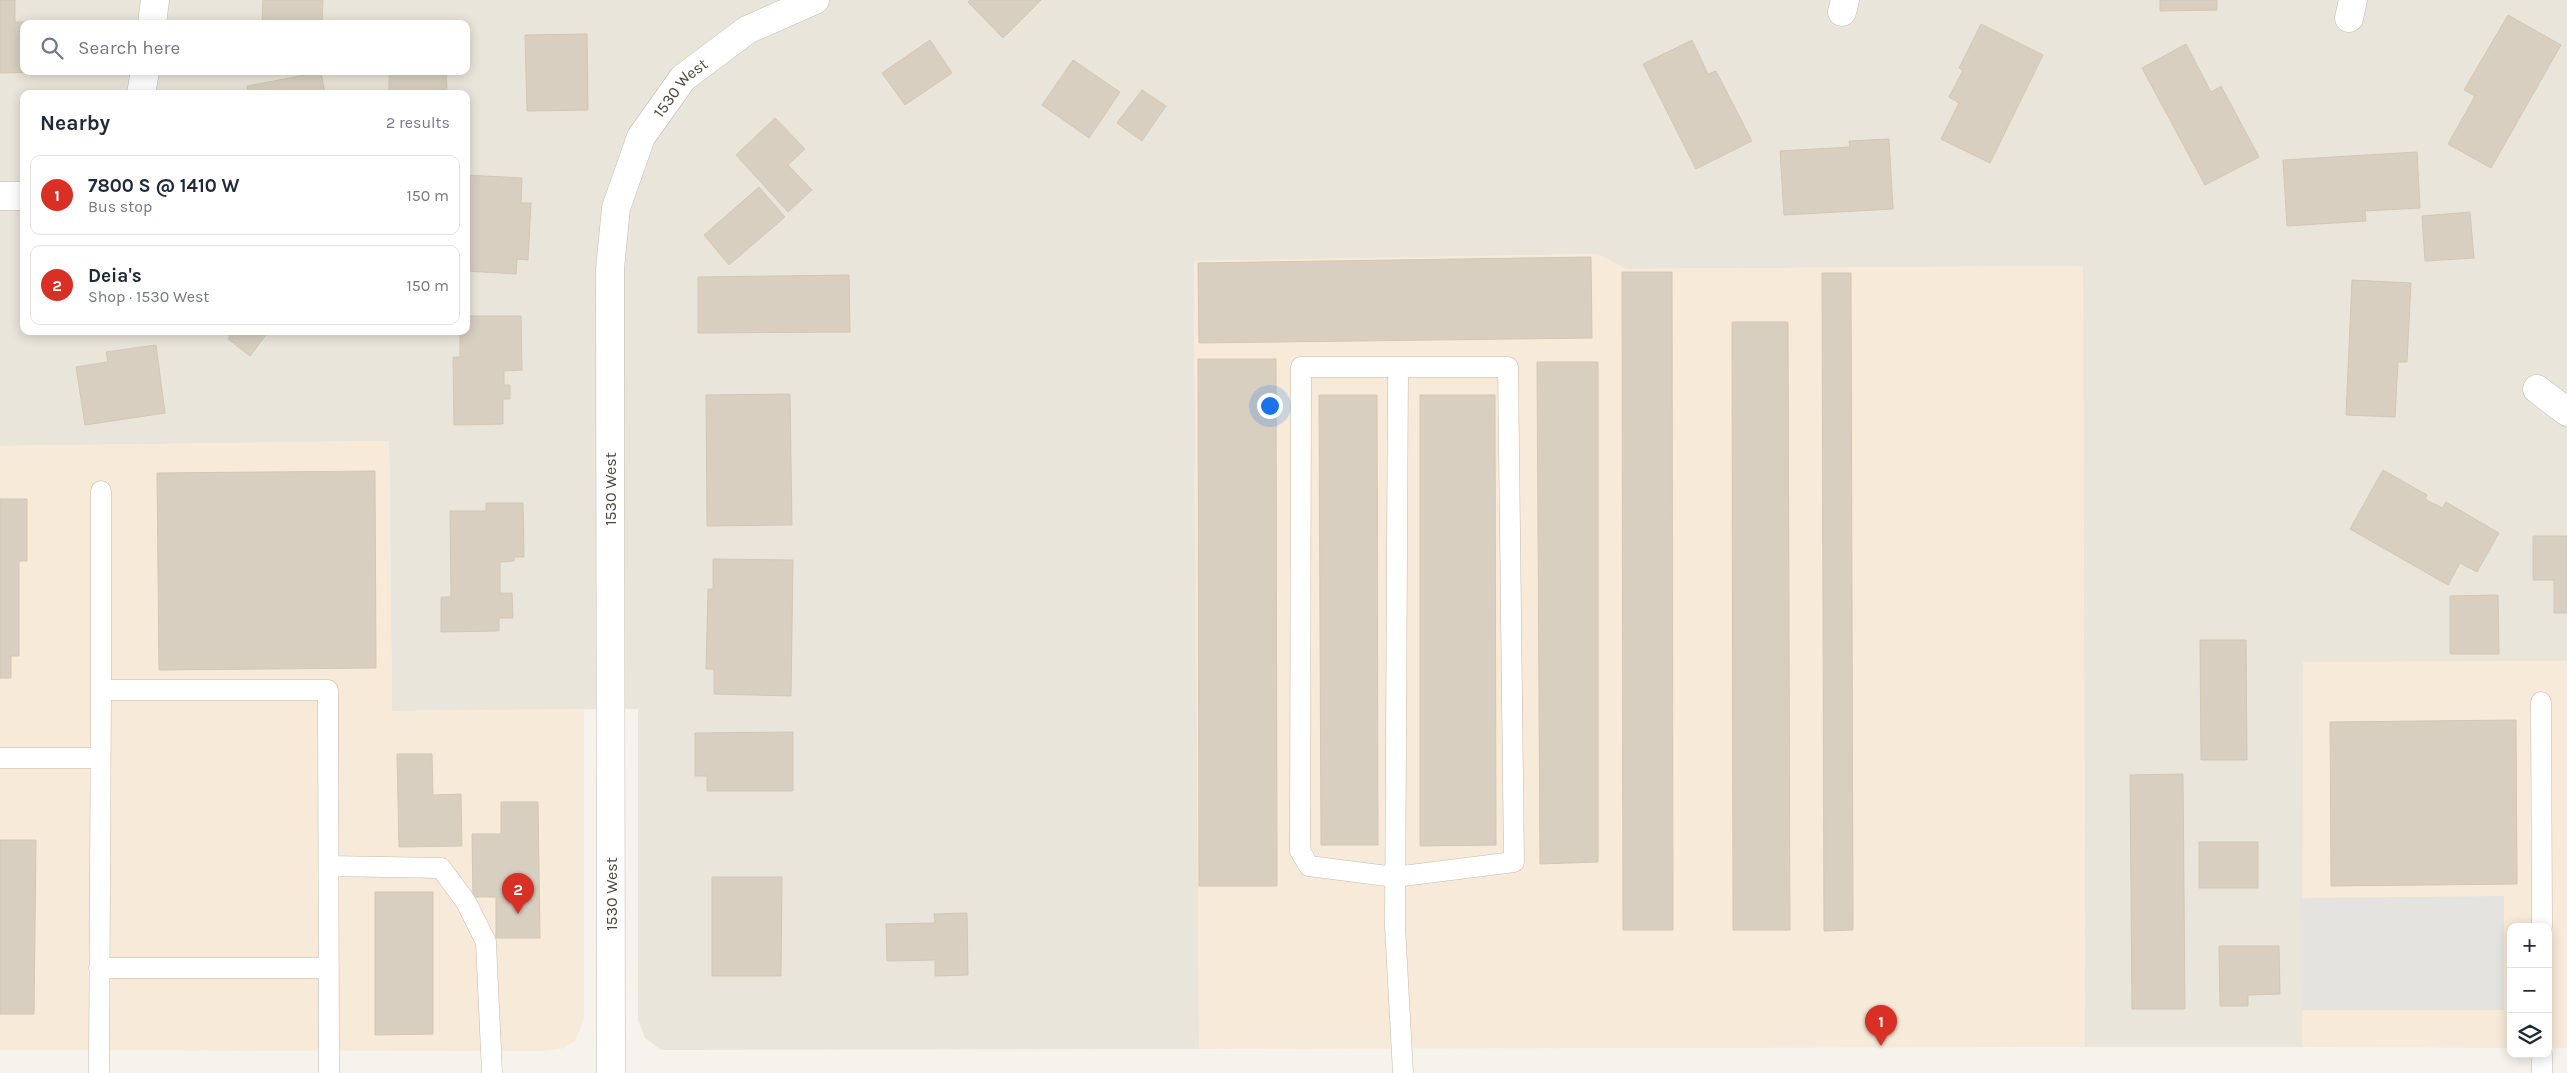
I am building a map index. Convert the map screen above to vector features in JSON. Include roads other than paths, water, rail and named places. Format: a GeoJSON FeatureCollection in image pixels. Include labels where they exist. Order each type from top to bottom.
{"type":"FeatureCollection","features":[{"type":"Feature","properties":{"kind":"street"},"geometry":{"type":"LineString","coordinates":[[152,20],[155,0]]}},
{"type":"Feature","properties":{"kind":"street","name":"1530 West"},"geometry":{"type":"LineString","coordinates":[[611,1073],[610,269],[616,208],[641,138],[683,78],[747,30],[815,0]]}},
{"type":"Feature","properties":{"kind":"street"},"geometry":{"type":"LineString","coordinates":[[142,90],[144,75]]}},
{"type":"Feature","properties":{"kind":"street"},"geometry":{"type":"LineString","coordinates":[[0,196],[20,196]]}},
{"type":"Feature","properties":{"kind":"street"},"geometry":{"type":"LineString","coordinates":[[2537,389],[2567,412]]}},
{"type":"Feature","properties":{"kind":"lane"},"geometry":{"type":"LineString","coordinates":[[1301,367],[1508,367],[1514,862],[1395,877],[1309,866],[1300,851],[1301,367]]}},
{"type":"Feature","properties":{"kind":"lane"},"geometry":{"type":"LineString","coordinates":[[1398,368],[1395,926],[1404,1073]]}},
{"type":"Feature","properties":{"kind":"lane"},"geometry":{"type":"LineString","coordinates":[[99,1073],[101,491]]}},
{"type":"Feature","properties":{"kind":"lane"},"geometry":{"type":"LineString","coordinates":[[101,690],[328,690],[329,1073]]}},
{"type":"Feature","properties":{"kind":"lane"},"geometry":{"type":"LineString","coordinates":[[2541,702],[2542,923]]}},
{"type":"Feature","properties":{"kind":"lane"},"geometry":{"type":"LineString","coordinates":[[0,758],[100,758]]}},
{"type":"Feature","properties":{"kind":"lane"},"geometry":{"type":"LineString","coordinates":[[329,866],[440,868],[466,902],[486,942],[492,1073]]}},
{"type":"Feature","properties":{"kind":"lane"},"geometry":{"type":"LineString","coordinates":[[99,968],[329,968]]}},
{"type":"Feature","properties":{"kind":"lane"},"geometry":{"type":"LineString","coordinates":[[2542,1058],[2542,1073]]}},
{"type":"Feature","properties":{"kind":"place","name":"Deia's"},"geometry":{"type":"Point","coordinates":[518,914]}},
{"type":"Feature","properties":{"kind":"place","name":"7800 S @ 1410 W"},"geometry":{"type":"Point","coordinates":[1881,1046]}}]}
